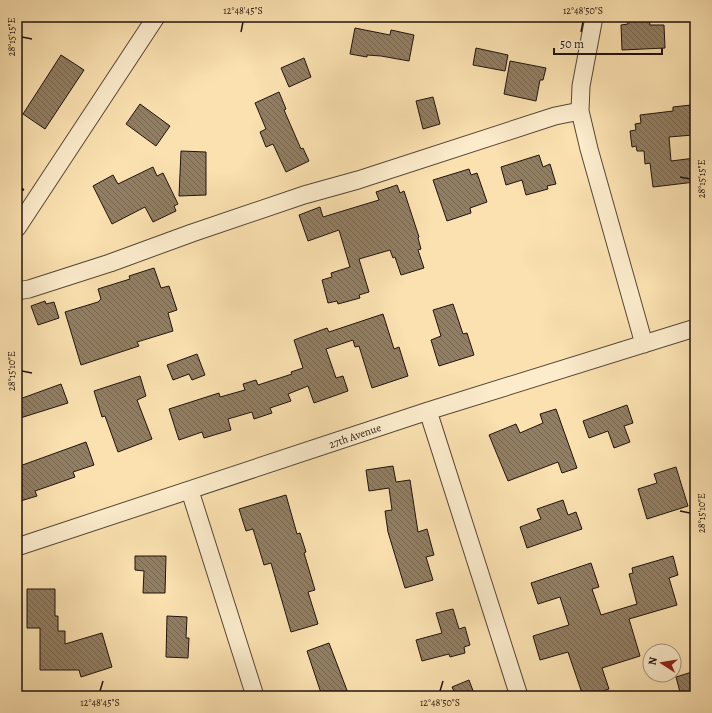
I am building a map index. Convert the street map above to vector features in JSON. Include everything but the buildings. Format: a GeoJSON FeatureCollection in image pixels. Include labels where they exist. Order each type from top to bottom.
{"type":"FeatureCollection","features":[{"type":"Feature","properties":{"kind":"street"},"geometry":{"type":"LineString","coordinates":[[17,228],[156,17]]}},
{"type":"Feature","properties":{"kind":"street"},"geometry":{"type":"LineString","coordinates":[[594,17],[581,86],[580,110],[589,149],[644,344]]}},
{"type":"Feature","properties":{"kind":"street"},"geometry":{"type":"LineString","coordinates":[[17,291],[29,289],[110,263],[304,195],[358,180],[555,116],[580,110]]}},
{"type":"Feature","properties":{"kind":"street","name":"27th Avenue"},"geometry":{"type":"LineString","coordinates":[[17,547],[428,411],[695,328]]}},
{"type":"Feature","properties":{"kind":"street"},"geometry":{"type":"LineString","coordinates":[[428,411],[519,696]]}},
{"type":"Feature","properties":{"kind":"street"},"geometry":{"type":"LineString","coordinates":[[190,491],[255,696]]}}]}
